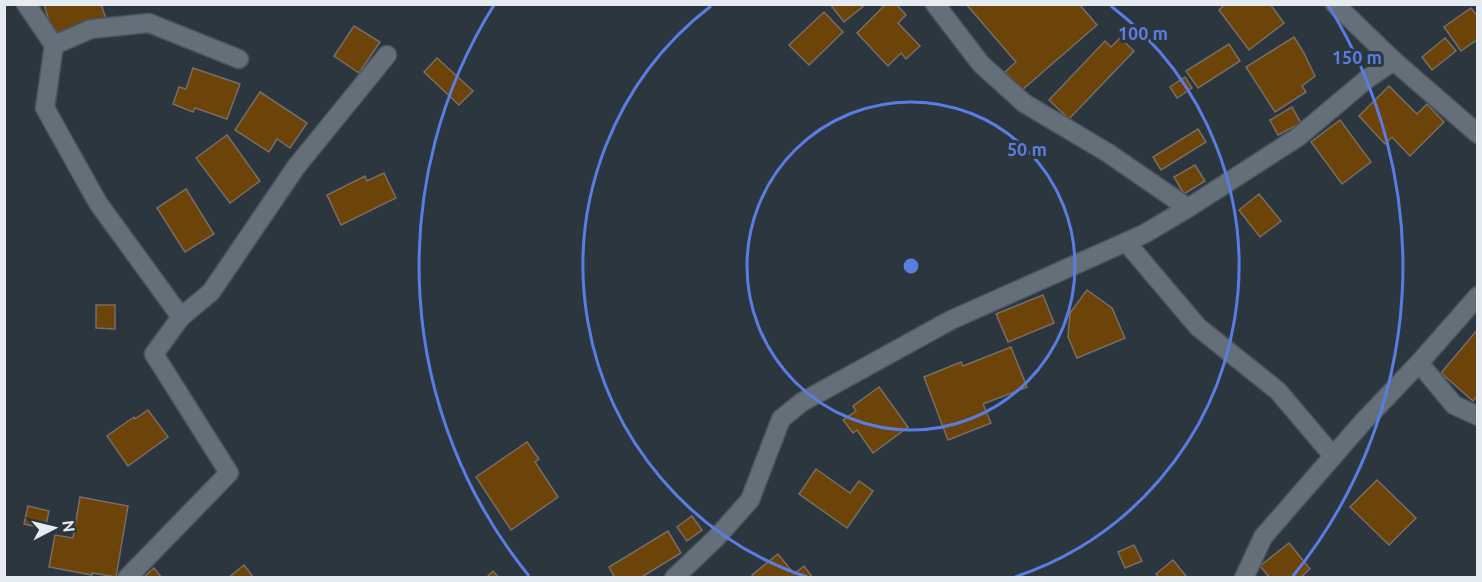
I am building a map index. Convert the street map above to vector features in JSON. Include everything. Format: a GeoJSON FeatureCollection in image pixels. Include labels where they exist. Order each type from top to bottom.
{"type":"FeatureCollection","features":[{"type":"Feature","properties":{"kind":"street"},"geometry":{"type":"LineString","coordinates":[[26,4],[54,45],[45,108],[98,203],[181,316]]}},
{"type":"Feature","properties":{"kind":"street"},"geometry":{"type":"LineString","coordinates":[[935,4],[981,64],[1024,103],[1108,153],[1188,208]]}},
{"type":"Feature","properties":{"kind":"street"},"geometry":{"type":"LineString","coordinates":[[1335,4],[1394,61],[1478,134]]}},
{"type":"Feature","properties":{"kind":"street"},"geometry":{"type":"LineString","coordinates":[[54,45],[91,29],[149,23],[239,59]]}},
{"type":"Feature","properties":{"kind":"street"},"geometry":{"type":"LineString","coordinates":[[127,578],[229,473],[154,354],[181,316],[211,292],[296,167],[387,55]]}},
{"type":"Feature","properties":{"kind":"street"},"geometry":{"type":"LineString","coordinates":[[674,578],[717,537],[750,500],[781,419],[802,402],[951,320],[1144,234],[1298,137],[1367,79],[1394,61]]}},
{"type":"Feature","properties":{"kind":"street"},"geometry":{"type":"LineString","coordinates":[[1126,242],[1198,327],[1278,391],[1333,456]]}},
{"type":"Feature","properties":{"kind":"street"},"geometry":{"type":"LineString","coordinates":[[1244,578],[1263,537],[1362,423],[1478,296]]}},
{"type":"Feature","properties":{"kind":"street"},"geometry":{"type":"LineString","coordinates":[[1419,363],[1454,405],[1478,416]]}},
{"type":"Feature","properties":{"kind":"building"},"geometry":{"type":"Polygon","coordinates":[[[44,4],[101,4],[106,19],[53,35],[44,4]]]}},
{"type":"Feature","properties":{"kind":"building"},"geometry":{"type":"Polygon","coordinates":[[[830,4],[866,4],[844,22],[830,4]]]}},
{"type":"Feature","properties":{"kind":"building"},"geometry":{"type":"Polygon","coordinates":[[[886,4],[896,4],[906,15],[898,23],[920,46],[906,59],[901,53],[888,66],[857,33],[886,4]]]}},
{"type":"Feature","properties":{"kind":"building"},"geometry":{"type":"Polygon","coordinates":[[[966,4],[1079,4],[1097,25],[1022,90],[1005,72],[1016,62],[966,4]]]}},
{"type":"Feature","properties":{"kind":"building"},"geometry":{"type":"Polygon","coordinates":[[[1225,4],[1270,4],[1284,23],[1249,50],[1219,10],[1225,4]]]}},
{"type":"Feature","properties":{"kind":"building"},"geometry":{"type":"Polygon","coordinates":[[[1471,8],[1478,17],[1478,39],[1461,51],[1444,27],[1471,8]]]}},
{"type":"Feature","properties":{"kind":"building"},"geometry":{"type":"Polygon","coordinates":[[[824,12],[843,32],[809,65],[789,45],[824,12]]]}},
{"type":"Feature","properties":{"kind":"building"},"geometry":{"type":"Polygon","coordinates":[[[354,26],[380,42],[359,73],[334,56],[354,26]]]}},
{"type":"Feature","properties":{"kind":"building"},"geometry":{"type":"Polygon","coordinates":[[[1294,37],[1315,76],[1302,86],[1306,92],[1275,112],[1246,67],[1294,37]]]}},
{"type":"Feature","properties":{"kind":"building"},"geometry":{"type":"Polygon","coordinates":[[[1120,38],[1134,51],[1069,119],[1049,100],[1105,41],[1111,47],[1120,38]]]}},
{"type":"Feature","properties":{"kind":"building"},"geometry":{"type":"Polygon","coordinates":[[[1445,38],[1456,51],[1432,70],[1422,57],[1445,38]]]}},
{"type":"Feature","properties":{"kind":"building"},"geometry":{"type":"Polygon","coordinates":[[[1229,44],[1240,61],[1198,88],[1186,71],[1229,44]]]}},
{"type":"Feature","properties":{"kind":"building"},"geometry":{"type":"Polygon","coordinates":[[[437,58],[473,91],[459,105],[424,72],[437,58]]]}},
{"type":"Feature","properties":{"kind":"building"},"geometry":{"type":"Polygon","coordinates":[[[193,68],[240,84],[227,119],[195,108],[193,112],[173,104],[179,87],[186,89],[193,68]]]}},
{"type":"Feature","properties":{"kind":"building"},"geometry":{"type":"Polygon","coordinates":[[[1185,77],[1192,88],[1177,98],[1170,87],[1185,77]]]}},
{"type":"Feature","properties":{"kind":"building"},"geometry":{"type":"Polygon","coordinates":[[[1389,86],[1417,114],[1427,104],[1444,122],[1410,156],[1392,137],[1385,144],[1359,116],[1389,86]]]}},
{"type":"Feature","properties":{"kind":"building"},"geometry":{"type":"Polygon","coordinates":[[[260,92],[307,123],[290,148],[277,139],[269,152],[235,130],[260,92]]]}},
{"type":"Feature","properties":{"kind":"building"},"geometry":{"type":"Polygon","coordinates":[[[1292,107],[1301,123],[1278,135],[1270,120],[1292,107]]]}},
{"type":"Feature","properties":{"kind":"building"},"geometry":{"type":"Polygon","coordinates":[[[1340,120],[1371,162],[1342,184],[1311,142],[1340,120]]]}},
{"type":"Feature","properties":{"kind":"building"},"geometry":{"type":"Polygon","coordinates":[[[1198,129],[1206,142],[1161,170],[1153,157],[1198,129]]]}},
{"type":"Feature","properties":{"kind":"building"},"geometry":{"type":"Polygon","coordinates":[[[227,135],[260,181],[230,203],[196,158],[227,135]]]}},
{"type":"Feature","properties":{"kind":"building"},"geometry":{"type":"Polygon","coordinates":[[[1195,165],[1205,181],[1184,194],[1174,177],[1195,165]]]}},
{"type":"Feature","properties":{"kind":"building"},"geometry":{"type":"Polygon","coordinates":[[[384,173],[396,198],[341,225],[327,195],[365,176],[367,181],[384,173]]]}},
{"type":"Feature","properties":{"kind":"building"},"geometry":{"type":"Polygon","coordinates":[[[186,189],[214,234],[185,252],[157,208],[186,189]]]}},
{"type":"Feature","properties":{"kind":"building"},"geometry":{"type":"Polygon","coordinates":[[[1259,194],[1281,221],[1260,237],[1239,210],[1259,194]]]}},
{"type":"Feature","properties":{"kind":"building"},"geometry":{"type":"Polygon","coordinates":[[[1087,290],[1112,308],[1125,338],[1077,358],[1068,337],[1070,313],[1087,290]]]}},
{"type":"Feature","properties":{"kind":"building"},"geometry":{"type":"Polygon","coordinates":[[[1043,295],[1054,323],[1008,342],[996,314],[1043,295]]]}},
{"type":"Feature","properties":{"kind":"building"},"geometry":{"type":"Polygon","coordinates":[[[96,305],[115,305],[115,329],[96,328],[96,305]]]}},
{"type":"Feature","properties":{"kind":"building"},"geometry":{"type":"Polygon","coordinates":[[[1478,329],[1478,395],[1473,401],[1441,373],[1478,329]]]}},
{"type":"Feature","properties":{"kind":"building"},"geometry":{"type":"Polygon","coordinates":[[[1011,347],[1027,387],[983,404],[991,423],[948,440],[924,377],[961,362],[963,366],[1011,347]]]}},
{"type":"Feature","properties":{"kind":"building"},"geometry":{"type":"Polygon","coordinates":[[[879,387],[908,427],[873,453],[857,430],[853,433],[843,420],[856,411],[853,406],[879,387]]]}},
{"type":"Feature","properties":{"kind":"building"},"geometry":{"type":"Polygon","coordinates":[[[148,410],[168,437],[128,466],[107,436],[148,410]]]}},
{"type":"Feature","properties":{"kind":"building"},"geometry":{"type":"Polygon","coordinates":[[[527,442],[539,459],[535,462],[558,497],[511,530],[476,477],[527,442]]]}},
{"type":"Feature","properties":{"kind":"building"},"geometry":{"type":"Polygon","coordinates":[[[816,469],[850,493],[859,481],[873,491],[847,528],[799,494],[816,469]]]}},
{"type":"Feature","properties":{"kind":"building"},"geometry":{"type":"Polygon","coordinates":[[[1377,480],[1416,518],[1389,545],[1350,507],[1377,480]]]}},
{"type":"Feature","properties":{"kind":"building"},"geometry":{"type":"Polygon","coordinates":[[[80,497],[128,506],[116,577],[49,567],[55,535],[73,538],[80,497]]]}},
{"type":"Feature","properties":{"kind":"building"},"geometry":{"type":"Polygon","coordinates":[[[28,506],[49,511],[45,529],[24,524],[28,506]]]}},
{"type":"Feature","properties":{"kind":"building"},"geometry":{"type":"Polygon","coordinates":[[[692,516],[702,530],[687,541],[677,527],[692,516]]]}},
{"type":"Feature","properties":{"kind":"building"},"geometry":{"type":"Polygon","coordinates":[[[668,531],[681,553],[640,578],[615,578],[609,567],[668,531]]]}},
{"type":"Feature","properties":{"kind":"building"},"geometry":{"type":"Polygon","coordinates":[[[1289,543],[1310,569],[1300,578],[1270,578],[1260,566],[1289,543]]]}},
{"type":"Feature","properties":{"kind":"building"},"geometry":{"type":"Polygon","coordinates":[[[1134,545],[1142,561],[1125,568],[1118,552],[1134,545]]]}},
{"type":"Feature","properties":{"kind":"building"},"geometry":{"type":"Polygon","coordinates":[[[778,554],[794,574],[804,566],[813,578],[754,578],[752,575],[778,554]]]}},
{"type":"Feature","properties":{"kind":"building"},"geometry":{"type":"Polygon","coordinates":[[[1173,560],[1186,576],[1184,578],[1159,578],[1156,574],[1173,560]]]}},
{"type":"Feature","properties":{"kind":"building"},"geometry":{"type":"Polygon","coordinates":[[[244,565],[254,578],[228,578],[244,565]]]}},
{"type":"Feature","properties":{"kind":"building"},"geometry":{"type":"Polygon","coordinates":[[[154,568],[162,578],[143,578],[154,568]]]}},
{"type":"Feature","properties":{"kind":"building"},"geometry":{"type":"Polygon","coordinates":[[[493,571],[499,578],[486,578],[493,571]]]}}]}
